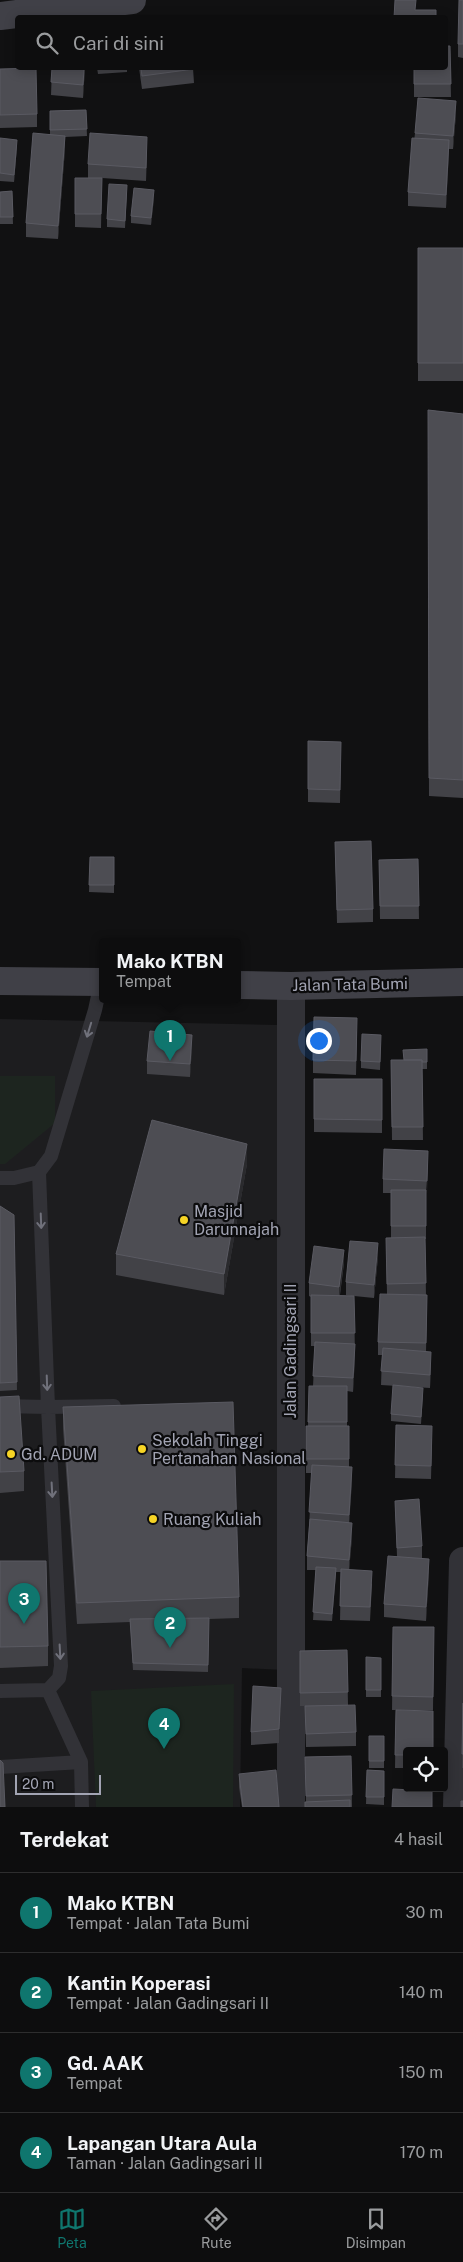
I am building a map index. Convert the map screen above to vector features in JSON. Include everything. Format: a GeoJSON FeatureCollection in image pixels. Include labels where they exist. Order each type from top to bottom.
{"type":"FeatureCollection","features":[{"type":"Feature","properties":{"kind":"street"},"geometry":{"type":"LineString","coordinates":[[0,16],[119,1]]}},
{"type":"Feature","properties":{"kind":"street"},"geometry":{"type":"LineString","coordinates":[[0,981],[99,982]]}},
{"type":"Feature","properties":{"kind":"street","name":"Jalan Tata Bumi"},"geometry":{"type":"LineString","coordinates":[[241,985],[291,986],[463,982]]}},
{"type":"Feature","properties":{"kind":"street","name":"Jalan Gadingsari II"},"geometry":{"type":"LineString","coordinates":[[291,986],[291,1807]]}},
{"type":"Feature","properties":{"kind":"street"},"geometry":{"type":"LineString","coordinates":[[457,1807],[463,1561]]}},
{"type":"Feature","properties":{"kind":"lane"},"geometry":{"type":"LineString","coordinates":[[0,1691],[48,1690],[58,1678],[61,1666],[39,1172],[50,1156],[99,994]]}},
{"type":"Feature","properties":{"kind":"lane"},"geometry":{"type":"LineString","coordinates":[[0,1178],[14,1178],[39,1172]]}},
{"type":"Feature","properties":{"kind":"lane"},"geometry":{"type":"LineString","coordinates":[[0,1406],[132,1406]]}},
{"type":"Feature","properties":{"kind":"lane"},"geometry":{"type":"LineString","coordinates":[[48,1690],[81,1762],[82,1807]]}},
{"type":"Feature","properties":{"kind":"lane"},"geometry":{"type":"LineString","coordinates":[[0,1767],[81,1762]]}},
{"type":"Feature","properties":{"kind":"shaded area","name":"Sekolah Tinggi Pertanahan Nasional"},"geometry":{"type":"Polygon","coordinates":[[[0,1019],[277,1025],[285,1670],[242,1668],[240,1807],[0,1807],[0,1019]]]}},
{"type":"Feature","properties":{"kind":"shaded area"},"geometry":{"type":"Polygon","coordinates":[[[0,1076],[55,1076],[55,1123],[5,1164],[0,1164],[0,1076]]]}},
{"type":"Feature","properties":{"kind":"shaded area"},"geometry":{"type":"Polygon","coordinates":[[[234,1684],[233,1807],[96,1807],[91,1691],[234,1684]]]}},
{"type":"Feature","properties":{"kind":"building"},"geometry":{"type":"Polygon","coordinates":[[[395,0],[416,0],[415,10],[436,10],[436,15],[394,15],[395,0]]]}},
{"type":"Feature","properties":{"kind":"building"},"geometry":{"type":"Polygon","coordinates":[[[459,0],[463,0],[463,44],[458,44],[459,0]]]}},
{"type":"Feature","properties":{"kind":"building"},"geometry":{"type":"Polygon","coordinates":[[[448,46],[450,46],[451,84],[414,84],[414,70],[448,70],[448,46]]]}},
{"type":"Feature","properties":{"kind":"building"},"geometry":{"type":"Polygon","coordinates":[[[0,69],[36,70],[37,114],[0,115],[0,69]]]}},
{"type":"Feature","properties":{"kind":"building"},"geometry":{"type":"Polygon","coordinates":[[[52,70],[84,70],[83,85],[51,82],[52,70]]]}},
{"type":"Feature","properties":{"kind":"building"},"geometry":{"type":"Polygon","coordinates":[[[141,70],[187,70],[142,76],[141,70]]]}},
{"type":"Feature","properties":{"kind":"building"},"geometry":{"type":"Polygon","coordinates":[[[418,98],[456,101],[453,136],[415,133],[418,98]]]}},
{"type":"Feature","properties":{"kind":"building"},"geometry":{"type":"Polygon","coordinates":[[[86,110],[87,129],[50,130],[50,111],[86,110]]]}},
{"type":"Feature","properties":{"kind":"building"},"geometry":{"type":"Polygon","coordinates":[[[33,133],[65,136],[58,226],[26,223],[33,133]]]}},
{"type":"Feature","properties":{"kind":"building"},"geometry":{"type":"Polygon","coordinates":[[[90,133],[147,137],[146,168],[88,164],[90,133]]]}},
{"type":"Feature","properties":{"kind":"building"},"geometry":{"type":"Polygon","coordinates":[[[0,138],[17,140],[14,175],[0,173],[0,138]]]}},
{"type":"Feature","properties":{"kind":"building"},"geometry":{"type":"Polygon","coordinates":[[[412,138],[449,140],[446,195],[408,192],[412,138]]]}},
{"type":"Feature","properties":{"kind":"building"},"geometry":{"type":"Polygon","coordinates":[[[75,178],[102,178],[101,214],[75,214],[75,178]]]}},
{"type":"Feature","properties":{"kind":"building"},"geometry":{"type":"Polygon","coordinates":[[[109,184],[127,185],[125,221],[107,219],[109,184]]]}},
{"type":"Feature","properties":{"kind":"building"},"geometry":{"type":"Polygon","coordinates":[[[134,188],[154,190],[151,218],[131,216],[134,188]]]}},
{"type":"Feature","properties":{"kind":"building"},"geometry":{"type":"Polygon","coordinates":[[[12,191],[13,217],[0,217],[0,192],[12,191]]]}},
{"type":"Feature","properties":{"kind":"building"},"geometry":{"type":"Polygon","coordinates":[[[418,248],[463,248],[463,363],[418,363],[418,248]]]}},
{"type":"Feature","properties":{"kind":"building"},"geometry":{"type":"Polygon","coordinates":[[[428,410],[463,414],[463,780],[429,778],[428,410]]]}},
{"type":"Feature","properties":{"kind":"building"},"geometry":{"type":"Polygon","coordinates":[[[308,741],[341,742],[340,790],[308,789],[308,741]]]}},
{"type":"Feature","properties":{"kind":"building"},"geometry":{"type":"Polygon","coordinates":[[[371,841],[373,909],[337,910],[335,842],[371,841]]]}},
{"type":"Feature","properties":{"kind":"building"},"geometry":{"type":"Polygon","coordinates":[[[90,857],[114,857],[114,885],[89,885],[90,857]]]}},
{"type":"Feature","properties":{"kind":"building"},"geometry":{"type":"Polygon","coordinates":[[[418,859],[419,906],[380,906],[379,860],[418,859]]]}},
{"type":"Feature","properties":{"kind":"building"},"geometry":{"type":"Polygon","coordinates":[[[314,1017],[357,1018],[356,1061],[313,1060],[314,1017]]]}},
{"type":"Feature","properties":{"kind":"building"},"geometry":{"type":"Polygon","coordinates":[[[150,1031],[192,1035],[190,1064],[147,1061],[150,1031]]]}},
{"type":"Feature","properties":{"kind":"building"},"geometry":{"type":"Polygon","coordinates":[[[362,1034],[381,1035],[380,1062],[361,1061],[362,1034]]]}},
{"type":"Feature","properties":{"kind":"building"},"geometry":{"type":"Polygon","coordinates":[[[427,1049],[427,1062],[422,1062],[422,1060],[404,1060],[403,1050],[427,1049]]]}},
{"type":"Feature","properties":{"kind":"building"},"geometry":{"type":"Polygon","coordinates":[[[391,1060],[422,1060],[423,1127],[392,1127],[391,1060]]]}},
{"type":"Feature","properties":{"kind":"building"},"geometry":{"type":"Polygon","coordinates":[[[314,1079],[382,1079],[382,1120],[314,1119],[314,1079]]]}},
{"type":"Feature","properties":{"kind":"building","name":"Masjid Darunnajah"},"geometry":{"type":"Polygon","coordinates":[[[152,1120],[247,1144],[224,1274],[116,1254],[152,1120]]]}},
{"type":"Feature","properties":{"kind":"building"},"geometry":{"type":"Polygon","coordinates":[[[384,1149],[428,1151],[427,1181],[383,1179],[384,1149]]]}},
{"type":"Feature","properties":{"kind":"building"},"geometry":{"type":"Polygon","coordinates":[[[391,1190],[426,1190],[426,1226],[391,1226],[391,1190]]]}},
{"type":"Feature","properties":{"kind":"building"},"geometry":{"type":"Polygon","coordinates":[[[0,1206],[14,1215],[17,1382],[0,1383],[0,1206]]]}},
{"type":"Feature","properties":{"kind":"building"},"geometry":{"type":"Polygon","coordinates":[[[425,1237],[426,1283],[387,1284],[386,1238],[425,1237]]]}},
{"type":"Feature","properties":{"kind":"building"},"geometry":{"type":"Polygon","coordinates":[[[350,1241],[378,1243],[374,1285],[346,1282],[350,1241]]]}},
{"type":"Feature","properties":{"kind":"building"},"geometry":{"type":"Polygon","coordinates":[[[314,1246],[344,1250],[339,1287],[309,1283],[314,1246]]]}},
{"type":"Feature","properties":{"kind":"building"},"geometry":{"type":"Polygon","coordinates":[[[380,1294],[427,1295],[426,1343],[378,1342],[380,1294]]]}},
{"type":"Feature","properties":{"kind":"building"},"geometry":{"type":"Polygon","coordinates":[[[311,1295],[354,1296],[355,1333],[311,1333],[311,1295]]]}},
{"type":"Feature","properties":{"kind":"building"},"geometry":{"type":"Polygon","coordinates":[[[315,1342],[355,1344],[353,1378],[313,1376],[315,1342]]]}},
{"type":"Feature","properties":{"kind":"building"},"geometry":{"type":"Polygon","coordinates":[[[383,1348],[431,1352],[430,1375],[381,1371],[383,1348]]]}},
{"type":"Feature","properties":{"kind":"building"},"geometry":{"type":"Polygon","coordinates":[[[393,1385],[423,1388],[421,1417],[391,1414],[393,1385]]]}},
{"type":"Feature","properties":{"kind":"building"},"geometry":{"type":"Polygon","coordinates":[[[309,1386],[347,1386],[347,1422],[308,1422],[309,1386]]]}},
{"type":"Feature","properties":{"kind":"building","name":"Gd. ADUM"},"geometry":{"type":"Polygon","coordinates":[[[19,1396],[24,1471],[0,1472],[0,1397],[19,1396]]]}},
{"type":"Feature","properties":{"kind":"building","name":"Ruang Kuliah"},"geometry":{"type":"Polygon","coordinates":[[[233,1402],[239,1597],[77,1603],[63,1407],[233,1402]]]}},
{"type":"Feature","properties":{"kind":"building"},"geometry":{"type":"Polygon","coordinates":[[[396,1425],[432,1426],[431,1466],[395,1465],[396,1425]]]}},
{"type":"Feature","properties":{"kind":"building"},"geometry":{"type":"Polygon","coordinates":[[[306,1426],[349,1426],[349,1459],[306,1459],[306,1426]]]}},
{"type":"Feature","properties":{"kind":"building"},"geometry":{"type":"Polygon","coordinates":[[[312,1465],[352,1467],[349,1515],[309,1512],[312,1465]]]}},
{"type":"Feature","properties":{"kind":"building"},"geometry":{"type":"Polygon","coordinates":[[[419,1499],[422,1546],[397,1548],[395,1501],[419,1499]]]}},
{"type":"Feature","properties":{"kind":"building"},"geometry":{"type":"Polygon","coordinates":[[[310,1519],[352,1523],[349,1560],[307,1556],[310,1519]]]}},
{"type":"Feature","properties":{"kind":"building"},"geometry":{"type":"Polygon","coordinates":[[[388,1556],[429,1559],[426,1607],[384,1604],[388,1556]]]}},
{"type":"Feature","properties":{"kind":"building"},"geometry":{"type":"Polygon","coordinates":[[[0,1561],[46,1561],[48,1646],[0,1647],[0,1561]]]}},
{"type":"Feature","properties":{"kind":"building"},"geometry":{"type":"Polygon","coordinates":[[[316,1567],[336,1568],[332,1614],[313,1612],[316,1567]]]}},
{"type":"Feature","properties":{"kind":"building"},"geometry":{"type":"Polygon","coordinates":[[[341,1569],[372,1571],[370,1607],[340,1606],[341,1569]]]}},
{"type":"Feature","properties":{"kind":"building"},"geometry":{"type":"Polygon","coordinates":[[[209,1618],[208,1665],[133,1663],[130,1619],[209,1618]]]}},
{"type":"Feature","properties":{"kind":"building"},"geometry":{"type":"Polygon","coordinates":[[[393,1627],[434,1627],[433,1697],[392,1696],[393,1627]]]}},
{"type":"Feature","properties":{"kind":"building"},"geometry":{"type":"Polygon","coordinates":[[[347,1650],[348,1692],[300,1693],[300,1651],[347,1650]]]}},
{"type":"Feature","properties":{"kind":"building"},"geometry":{"type":"Polygon","coordinates":[[[366,1657],[381,1658],[381,1690],[366,1690],[366,1657]]]}},
{"type":"Feature","properties":{"kind":"building"},"geometry":{"type":"Polygon","coordinates":[[[253,1686],[281,1688],[279,1729],[251,1732],[253,1686]]]}},
{"type":"Feature","properties":{"kind":"building"},"geometry":{"type":"Polygon","coordinates":[[[463,1703],[463,1754],[462,1754],[463,1703]]]}},
{"type":"Feature","properties":{"kind":"building"},"geometry":{"type":"Polygon","coordinates":[[[355,1705],[356,1732],[306,1734],[305,1706],[355,1705]]]}},
{"type":"Feature","properties":{"kind":"building"},"geometry":{"type":"Polygon","coordinates":[[[396,1710],[433,1711],[433,1747],[403,1747],[403,1755],[395,1755],[396,1710]]]}},
{"type":"Feature","properties":{"kind":"building"},"geometry":{"type":"Polygon","coordinates":[[[369,1736],[384,1736],[384,1761],[369,1761],[369,1736]]]}},
{"type":"Feature","properties":{"kind":"building"},"geometry":{"type":"Polygon","coordinates":[[[351,1756],[352,1795],[306,1796],[305,1757],[351,1756]]]}},
{"type":"Feature","properties":{"kind":"building"},"geometry":{"type":"Polygon","coordinates":[[[0,1760],[3,1763],[5,1807],[0,1807],[0,1760]]]}},
{"type":"Feature","properties":{"kind":"building"},"geometry":{"type":"Polygon","coordinates":[[[276,1770],[279,1807],[243,1807],[239,1774],[276,1770]]]}},
{"type":"Feature","properties":{"kind":"building"},"geometry":{"type":"Polygon","coordinates":[[[367,1770],[384,1771],[384,1797],[366,1797],[367,1770]]]}},
{"type":"Feature","properties":{"kind":"building"},"geometry":{"type":"Polygon","coordinates":[[[393,1789],[403,1790],[403,1792],[432,1792],[432,1807],[392,1807],[393,1789]]]}},
{"type":"Feature","properties":{"kind":"building"},"geometry":{"type":"Polygon","coordinates":[[[350,1800],[350,1807],[305,1807],[305,1802],[350,1800]]]}},
{"type":"Feature","properties":{"kind":"place","name":"Mako KTBN"},"geometry":{"type":"Point","coordinates":[170,1061]}},
{"type":"Feature","properties":{"kind":"place","name":"Masjid Darunnajah"},"geometry":{"type":"Point","coordinates":[184,1220]}},
{"type":"Feature","properties":{"kind":"place","name":"Sekolah Tinggi Pertanahan Nasional"},"geometry":{"type":"Point","coordinates":[142,1449]}},
{"type":"Feature","properties":{"kind":"place","name":"Gd. ADUM"},"geometry":{"type":"Point","coordinates":[11,1454]}},
{"type":"Feature","properties":{"kind":"place","name":"Ruang Kuliah"},"geometry":{"type":"Point","coordinates":[153,1519]}},
{"type":"Feature","properties":{"kind":"place","name":"Gd. AAK"},"geometry":{"type":"Point","coordinates":[24,1624]}},
{"type":"Feature","properties":{"kind":"place","name":"Kantin Koperasi"},"geometry":{"type":"Point","coordinates":[170,1648]}},
{"type":"Feature","properties":{"kind":"place","name":"Lapangan Utara Aula"},"geometry":{"type":"Point","coordinates":[164,1749]}}]}
